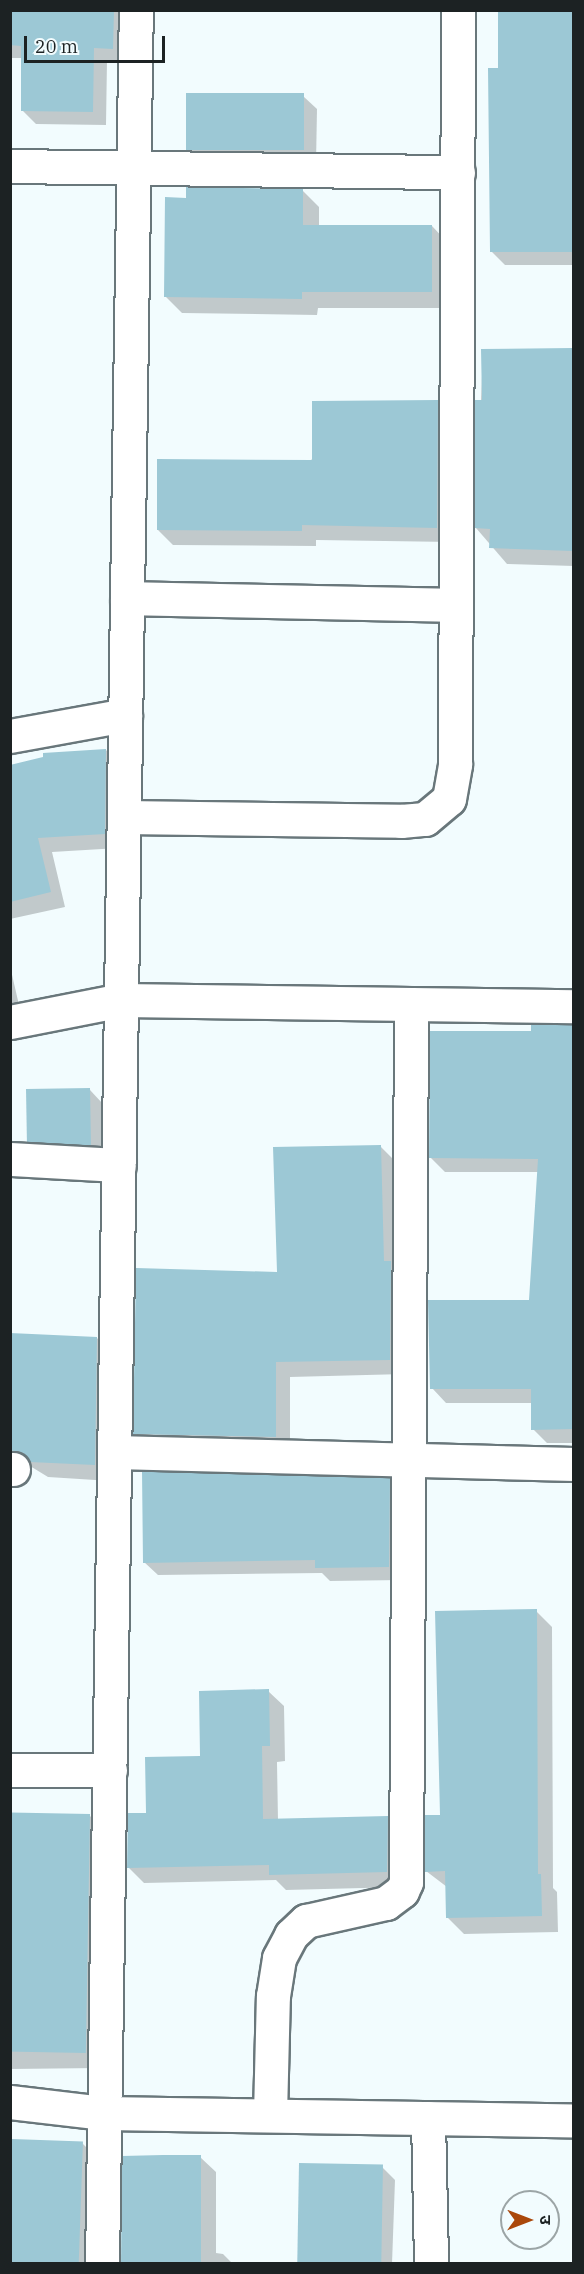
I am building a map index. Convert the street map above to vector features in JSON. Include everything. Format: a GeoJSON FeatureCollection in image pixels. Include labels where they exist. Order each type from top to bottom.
{"type":"FeatureCollection","features":[{"type":"Feature","properties":{"kind":"street"},"geometry":{"type":"LineString","coordinates":[[102,2264],[136,10]]}},
{"type":"Feature","properties":{"kind":"street"},"geometry":{"type":"LineString","coordinates":[[124,817],[425,819],[449,799],[454,784],[459,10]]}},
{"type":"Feature","properties":{"kind":"street"},"geometry":{"type":"LineString","coordinates":[[10,166],[458,172]]}},
{"type":"Feature","properties":{"kind":"street"},"geometry":{"type":"LineString","coordinates":[[127,598],[456,605]]}},
{"type":"Feature","properties":{"kind":"street"},"geometry":{"type":"LineString","coordinates":[[10,736],[125,716]]}},
{"type":"Feature","properties":{"kind":"street"},"geometry":{"type":"LineString","coordinates":[[10,1022],[122,1000],[573,1006]]}},
{"type":"Feature","properties":{"kind":"street"},"geometry":{"type":"LineString","coordinates":[[270,2115],[273,1996],[279,1958],[291,1935],[306,1921],[386,1903],[402,1892],[406,1882],[411,1460],[411,1004]]}},
{"type":"Feature","properties":{"kind":"street"},"geometry":{"type":"LineString","coordinates":[[10,1160],[119,1165]]}},
{"type":"Feature","properties":{"kind":"street"},"geometry":{"type":"LineString","coordinates":[[115,1452],[573,1464]]}},
{"type":"Feature","properties":{"kind":"street"},"geometry":{"type":"LineString","coordinates":[[10,1770],[110,1770]]}},
{"type":"Feature","properties":{"kind":"street"},"geometry":{"type":"LineString","coordinates":[[10,2102],[104,2113],[573,2120]]}},
{"type":"Feature","properties":{"kind":"street"},"geometry":{"type":"LineString","coordinates":[[429,2118],[431,2264]]}},
{"type":"Feature","properties":{"kind":"building"},"geometry":{"type":"Polygon","coordinates":[[[10,10],[114,10],[113,49],[94,48],[93,112],[21,111],[21,46],[10,45],[10,10]]]}},
{"type":"Feature","properties":{"kind":"building"},"geometry":{"type":"Polygon","coordinates":[[[498,10],[573,10],[573,252],[490,252],[488,68],[498,68],[498,10]]]}},
{"type":"Feature","properties":{"kind":"building"},"geometry":{"type":"Polygon","coordinates":[[[186,93],[304,93],[304,150],[186,150],[186,93]]]}},
{"type":"Feature","properties":{"kind":"building"},"geometry":{"type":"Polygon","coordinates":[[[186,187],[303,189],[303,225],[432,225],[432,292],[302,292],[302,299],[164,297],[165,197],[186,198],[186,187]]]}},
{"type":"Feature","properties":{"kind":"building"},"geometry":{"type":"Polygon","coordinates":[[[573,348],[573,551],[489,548],[490,529],[475,528],[475,400],[482,400],[481,349],[573,348]]]}},
{"type":"Feature","properties":{"kind":"building"},"geometry":{"type":"Polygon","coordinates":[[[438,400],[437,528],[302,525],[302,531],[157,530],[157,459],[312,460],[312,401],[438,400]]]}},
{"type":"Feature","properties":{"kind":"building"},"geometry":{"type":"Polygon","coordinates":[[[106,749],[105,834],[38,838],[51,892],[10,902],[10,765],[43,757],[43,753],[106,749]]]}},
{"type":"Feature","properties":{"kind":"building"},"geometry":{"type":"Polygon","coordinates":[[[531,1024],[573,1025],[573,1429],[531,1430],[531,1389],[430,1389],[428,1300],[529,1300],[538,1159],[429,1158],[430,1031],[531,1031],[531,1024]]]}},
{"type":"Feature","properties":{"kind":"building"},"geometry":{"type":"Polygon","coordinates":[[[90,1088],[91,1145],[27,1146],[26,1089],[90,1088]]]}},
{"type":"Feature","properties":{"kind":"building"},"geometry":{"type":"Polygon","coordinates":[[[381,1145],[384,1261],[391,1261],[390,1360],[276,1362],[276,1437],[133,1434],[136,1268],[277,1272],[273,1147],[381,1145]]]}},
{"type":"Feature","properties":{"kind":"building"},"geometry":{"type":"Polygon","coordinates":[[[10,1333],[97,1337],[95,1465],[30,1462],[23,1453],[10,1450],[10,1333]]]}},
{"type":"Feature","properties":{"kind":"building"},"geometry":{"type":"Polygon","coordinates":[[[142,1471],[390,1478],[389,1567],[315,1568],[315,1560],[143,1563],[142,1471]]]}},
{"type":"Feature","properties":{"kind":"building"},"geometry":{"type":"Polygon","coordinates":[[[537,1609],[538,1874],[541,1874],[542,1916],[446,1918],[445,1871],[425,1872],[425,1815],[440,1815],[435,1611],[537,1609]]]}},
{"type":"Feature","properties":{"kind":"building"},"geometry":{"type":"Polygon","coordinates":[[[269,1689],[270,1746],[262,1746],[263,1819],[388,1816],[387,1872],[269,1875],[269,1865],[127,1868],[128,1813],[146,1813],[145,1757],[200,1756],[199,1691],[269,1689]]]}},
{"type":"Feature","properties":{"kind":"building"},"geometry":{"type":"Polygon","coordinates":[[[10,1813],[90,1814],[86,2053],[10,2052],[10,1813]]]}},
{"type":"Feature","properties":{"kind":"building"},"geometry":{"type":"Polygon","coordinates":[[[12,2139],[83,2141],[79,2264],[10,2264],[12,2139]]]}},
{"type":"Feature","properties":{"kind":"building"},"geometry":{"type":"Polygon","coordinates":[[[201,2155],[201,2264],[121,2264],[122,2156],[201,2155]]]}},
{"type":"Feature","properties":{"kind":"building"},"geometry":{"type":"Polygon","coordinates":[[[299,2163],[383,2164],[381,2264],[297,2264],[299,2163]]]}}]}
